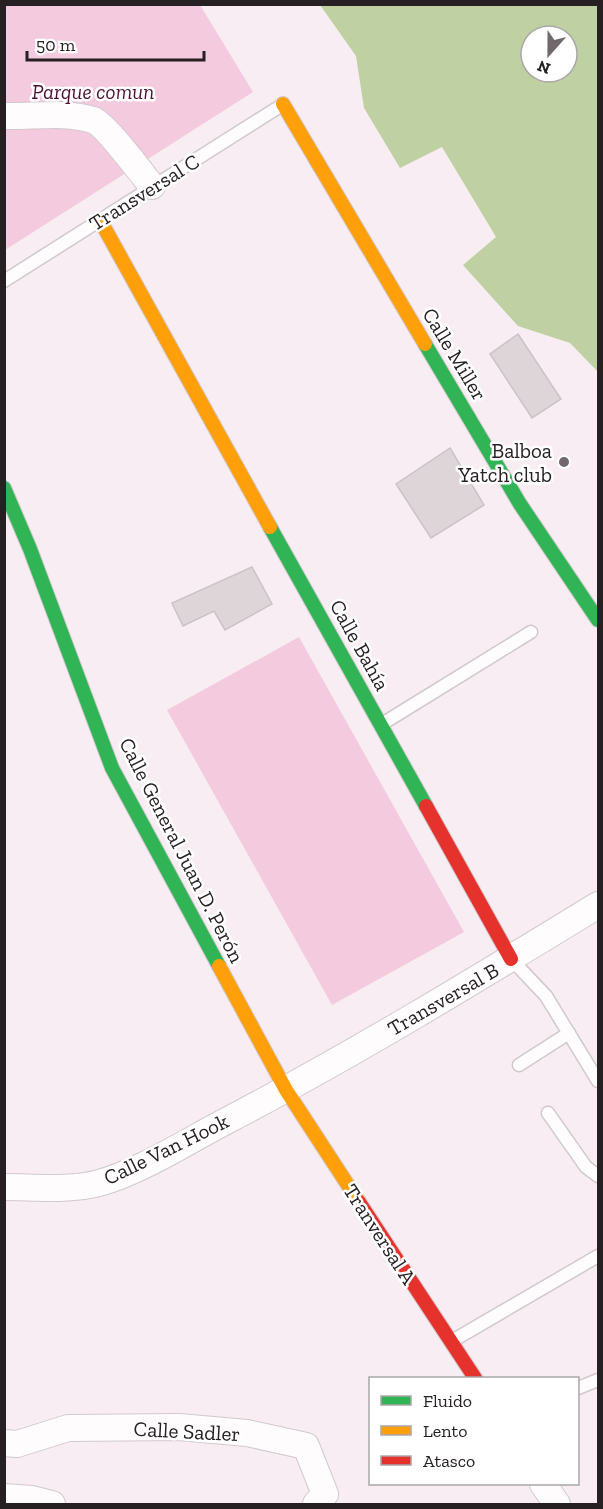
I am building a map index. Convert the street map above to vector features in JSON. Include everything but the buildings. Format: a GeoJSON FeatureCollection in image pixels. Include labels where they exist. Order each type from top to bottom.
{"type":"FeatureCollection","features":[{"type":"Feature","properties":{"kind":"street","name":"Calle Miller"},"geometry":{"type":"LineString","coordinates":[[283,104],[520,504],[598,620]]}},
{"type":"Feature","properties":{"kind":"street"},"geometry":{"type":"LineString","coordinates":[[4,116],[58,115],[95,121],[122,148],[152,186]]}},
{"type":"Feature","properties":{"kind":"street","name":"Calle Bahía"},"geometry":{"type":"LineString","coordinates":[[100,220],[511,959]]}},
{"type":"Feature","properties":{"kind":"street","name":"Calle General Juan D. Perón"},"geometry":{"type":"LineString","coordinates":[[4,488],[30,549],[112,768],[286,1090]]}},
{"type":"Feature","properties":{"kind":"street","name":"Transversal B"},"geometry":{"type":"LineString","coordinates":[[286,1090],[511,959],[598,905]]}},
{"type":"Feature","properties":{"kind":"street","name":"Calle Van Hook"},"geometry":{"type":"LineString","coordinates":[[4,1187],[69,1187],[100,1183],[138,1167],[286,1090]]}},
{"type":"Feature","properties":{"kind":"street","name":"Tranversal A"},"geometry":{"type":"LineString","coordinates":[[286,1090],[474,1377]]}},
{"type":"Feature","properties":{"kind":"street","name":"Calle Sadler"},"geometry":{"type":"LineString","coordinates":[[4,1443],[17,1444],[68,1428],[179,1426],[247,1433],[306,1446],[325,1494],[316,1504]]}},
{"type":"Feature","properties":{"kind":"street"},"geometry":{"type":"LineString","coordinates":[[544,1485],[557,1504]]}},
{"type":"Feature","properties":{"kind":"street"},"geometry":{"type":"LineString","coordinates":[[4,1497],[32,1499],[52,1504]]}},
{"type":"Feature","properties":{"kind":"lane","name":"Transversal C"},"geometry":{"type":"LineString","coordinates":[[4,281],[283,104]]}},
{"type":"Feature","properties":{"kind":"lane"},"geometry":{"type":"LineString","coordinates":[[381,725],[531,632]]}},
{"type":"Feature","properties":{"kind":"lane","name":"Calle Bahía"},"geometry":{"type":"LineString","coordinates":[[511,959],[546,996],[598,1082]]}},
{"type":"Feature","properties":{"kind":"lane"},"geometry":{"type":"LineString","coordinates":[[519,1065],[569,1033]]}},
{"type":"Feature","properties":{"kind":"lane"},"geometry":{"type":"LineString","coordinates":[[548,1113],[585,1167],[598,1176]]}},
{"type":"Feature","properties":{"kind":"lane"},"geometry":{"type":"LineString","coordinates":[[451,1342],[598,1256]]}},
{"type":"Feature","properties":{"kind":"lane"},"geometry":{"type":"LineString","coordinates":[[579,1388],[598,1380]]}},
{"type":"Feature","properties":{"kind":"green space","name":"Parque comun"},"geometry":{"type":"Polygon","coordinates":[[[5,5],[200,5],[253,92],[5,250],[5,5]]]}},
{"type":"Feature","properties":{"kind":"green space"},"geometry":{"type":"Polygon","coordinates":[[[299,637],[464,932],[332,1005],[167,710],[299,637]]]}},
{"type":"Feature","properties":{"kind":"shaded area"},"geometry":{"type":"Polygon","coordinates":[[[320,5],[598,5],[598,372],[570,343],[518,326],[463,265],[496,237],[442,147],[400,168],[364,108],[356,56],[320,5]]]}},
{"type":"Feature","properties":{"kind":"traffic: fast"},"geometry":{"type":"LineString","coordinates":[[425,344],[520,504],[598,620]]}},
{"type":"Feature","properties":{"kind":"traffic: fast"},"geometry":{"type":"LineString","coordinates":[[4,488],[30,549],[112,768],[219,966]]}},
{"type":"Feature","properties":{"kind":"traffic: fast"},"geometry":{"type":"LineString","coordinates":[[270,527],[426,806]]}},
{"type":"Feature","properties":{"kind":"traffic: slow"},"geometry":{"type":"LineString","coordinates":[[283,104],[425,344]]}},
{"type":"Feature","properties":{"kind":"traffic: slow"},"geometry":{"type":"LineString","coordinates":[[100,220],[270,527]]}},
{"type":"Feature","properties":{"kind":"traffic: slow"},"geometry":{"type":"LineString","coordinates":[[219,966],[286,1090],[359,1202]]}},
{"type":"Feature","properties":{"kind":"traffic: jam"},"geometry":{"type":"LineString","coordinates":[[426,806],[511,959]]}},
{"type":"Feature","properties":{"kind":"traffic: jam"},"geometry":{"type":"LineString","coordinates":[[359,1202],[474,1377]]}},
{"type":"Feature","properties":{"kind":"place","name":"Balboa Yatch club"},"geometry":{"type":"Point","coordinates":[564,462]}}]}
